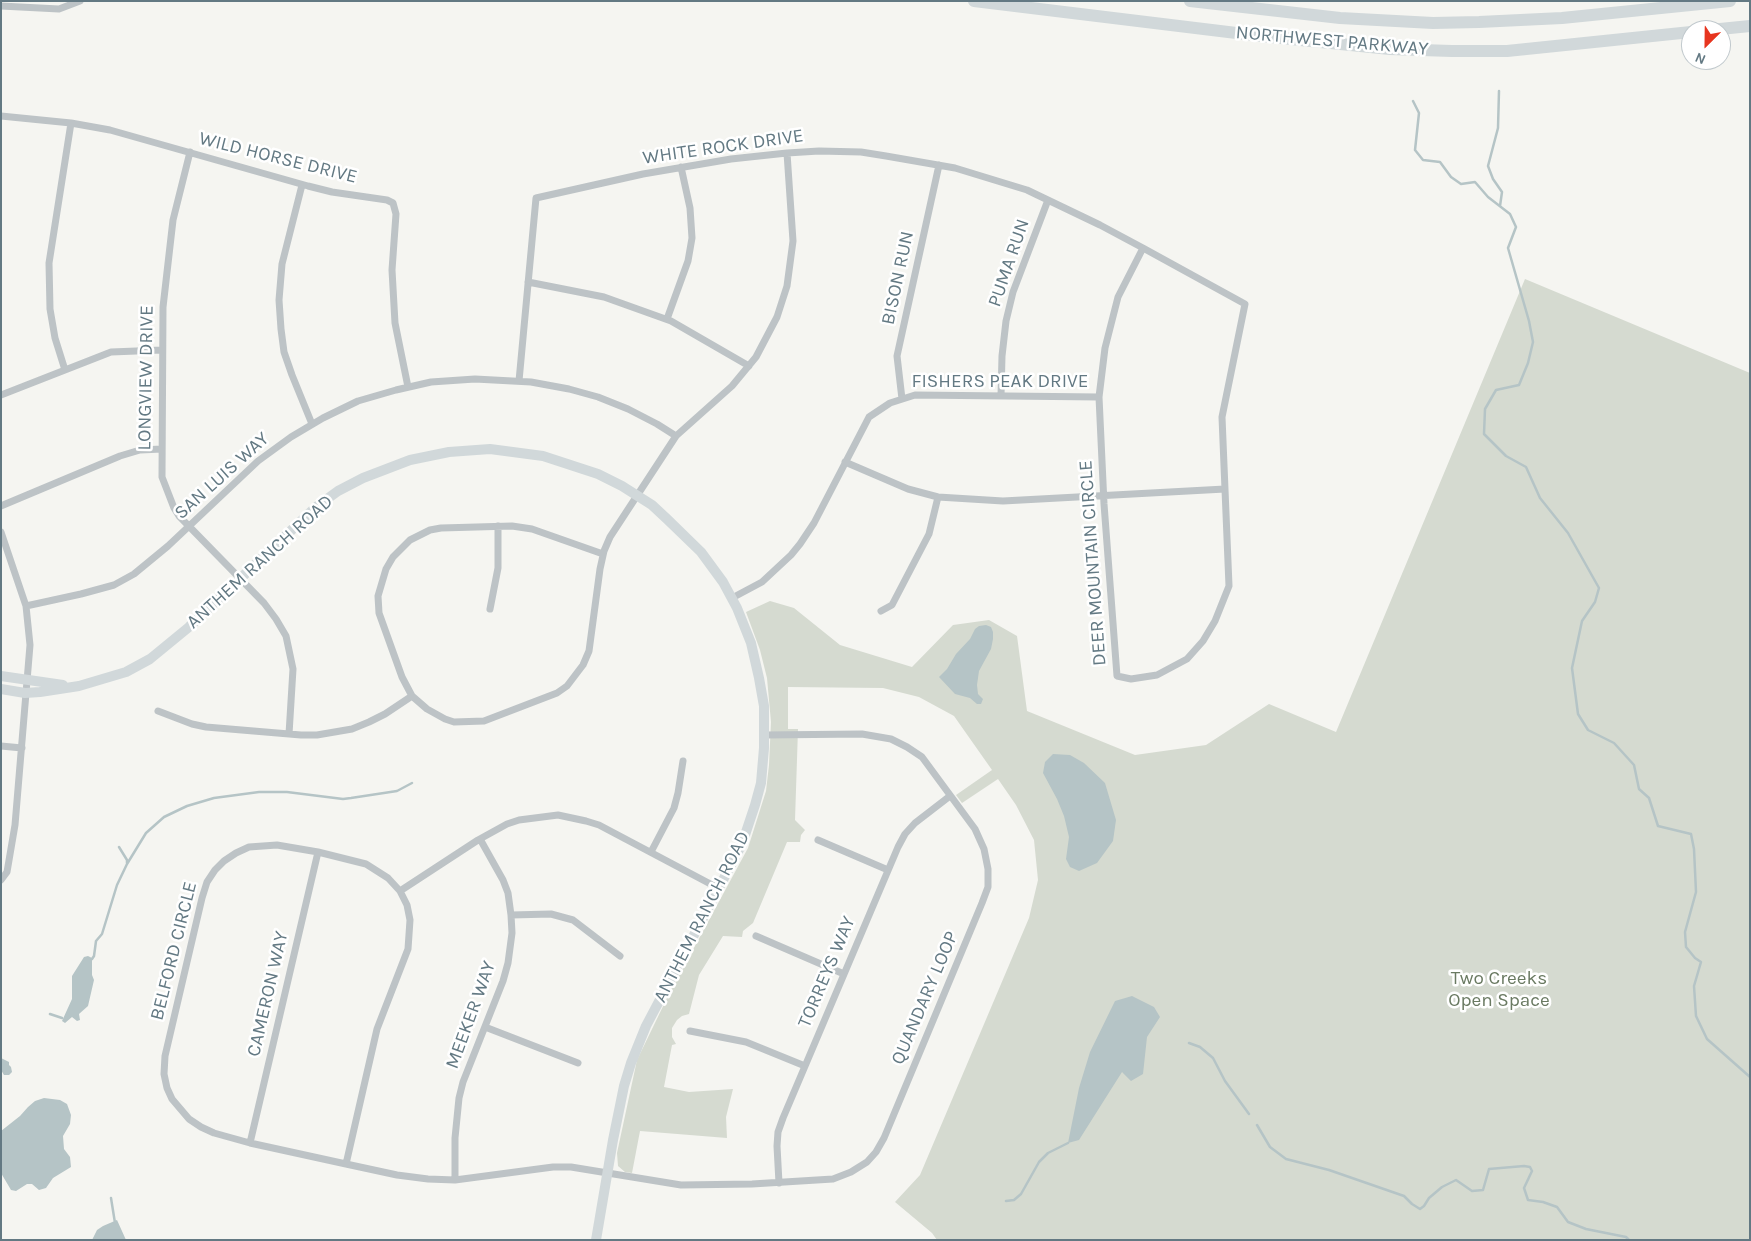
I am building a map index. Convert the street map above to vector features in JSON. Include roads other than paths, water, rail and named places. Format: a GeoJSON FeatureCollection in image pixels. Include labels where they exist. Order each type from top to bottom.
{"type":"FeatureCollection","features":[{"type":"Feature","properties":{"kind":"highway","name":"NORTHWEST PARKWAY"},"geometry":{"type":"LineString","coordinates":[[974,1],[1262,36],[1390,49],[1508,51],[1681,33]]}},
{"type":"Feature","properties":{"kind":"highway","name":"NORTHWEST PARKWAY"},"geometry":{"type":"LineString","coordinates":[[1190,1],[1333,18],[1442,22],[1562,18],[1730,1]]}},
{"type":"Feature","properties":{"kind":"highway"},"geometry":{"type":"LineString","coordinates":[[1731,28],[1750,26]]}},
{"type":"Feature","properties":{"kind":"street"},"geometry":{"type":"LineString","coordinates":[[1,6],[59,9],[80,1]]}},
{"type":"Feature","properties":{"kind":"street","name":"WILD HORSE DRIVE"},"geometry":{"type":"LineString","coordinates":[[1,116],[70,123],[110,130],[332,192],[386,200],[394,203],[396,214],[392,270],[395,323],[408,387]]}},
{"type":"Feature","properties":{"kind":"street"},"geometry":{"type":"LineString","coordinates":[[65,370],[55,338],[50,309],[49,263],[70,123]]}},
{"type":"Feature","properties":{"kind":"street","name":"WHITE ROCK DRIVE"},"geometry":{"type":"LineString","coordinates":[[519,381],[536,198],[643,174],[731,159],[787,153],[819,151],[861,152],[974,173],[1027,190],[1143,248]]}},
{"type":"Feature","properties":{"kind":"street","name":"LONGVIEW DRIVE"},"geometry":{"type":"LineString","coordinates":[[190,152],[173,220],[163,307],[162,478],[174,508],[189,527],[266,606],[286,636],[293,669],[289,734]]}},
{"type":"Feature","properties":{"kind":"street"},"geometry":{"type":"LineString","coordinates":[[604,554],[532,529],[512,526],[441,528],[430,530],[410,540],[393,557],[386,569],[378,596],[379,613],[402,677],[412,696],[427,709],[445,719],[454,722],[484,721],[557,693],[567,686],[584,665],[589,651],[598,576],[610,537],[676,436],[732,386],[756,357],[777,317],[787,286],[793,241],[787,153]]}},
{"type":"Feature","properties":{"kind":"street","name":"BISON RUN"},"geometry":{"type":"LineString","coordinates":[[902,399],[897,356],[939,165]]}},
{"type":"Feature","properties":{"kind":"street"},"geometry":{"type":"LineString","coordinates":[[667,319],[688,261],[692,238],[690,208],[681,167]]}},
{"type":"Feature","properties":{"kind":"street"},"geometry":{"type":"LineString","coordinates":[[302,184],[282,264],[279,300],[284,352],[312,424]]}},
{"type":"Feature","properties":{"kind":"street","name":"PUMA RUN"},"geometry":{"type":"LineString","coordinates":[[1001,396],[1002,356],[1006,321],[1013,292],[1048,200]]}},
{"type":"Feature","properties":{"kind":"street","name":"DEER MOUNTAIN CIRCLE"},"geometry":{"type":"LineString","coordinates":[[1143,248],[1245,304],[1222,417],[1229,586],[1215,621],[1203,641],[1187,659],[1157,674],[1131,679],[1117,676],[1099,397],[1105,348],[1118,297],[1143,248]]}},
{"type":"Feature","properties":{"kind":"street"},"geometry":{"type":"LineString","coordinates":[[528,282],[604,297],[667,319],[748,366]]}},
{"type":"Feature","properties":{"kind":"street"},"geometry":{"type":"LineString","coordinates":[[1,395],[111,352],[162,350]]}},
{"type":"Feature","properties":{"kind":"street","name":"SAN LUIS WAY"},"geometry":{"type":"LineString","coordinates":[[26,606],[81,594],[114,584],[134,574],[189,527],[258,461],[291,437],[312,424],[358,402],[408,387],[431,382],[466,379],[519,381],[569,389],[598,397],[628,409],[676,436]]}},
{"type":"Feature","properties":{"kind":"street","name":"FISHERS PEAK DRIVE"},"geometry":{"type":"LineString","coordinates":[[732,598],[762,582],[797,548],[814,523],[869,417],[890,403],[915,395],[1099,397]]}},
{"type":"Feature","properties":{"kind":"street"},"geometry":{"type":"LineString","coordinates":[[1,506],[120,456],[140,450],[162,449]]}},
{"type":"Feature","properties":{"kind":"street","name":"ANTHEM RANCH ROAD"},"geometry":{"type":"LineString","coordinates":[[1,690],[26,693],[79,686],[126,672],[150,658],[189,627],[316,507],[363,478],[410,460],[449,452],[490,449],[543,456],[598,474],[637,495],[668,519],[701,552],[724,582],[751,643],[760,678],[764,706],[765,735],[761,783],[742,844],[637,1044],[624,1086],[596,1240]]}},
{"type":"Feature","properties":{"kind":"street"},"geometry":{"type":"LineString","coordinates":[[845,462],[908,490],[938,497],[1003,501],[1225,489]]}},
{"type":"Feature","properties":{"kind":"street"},"geometry":{"type":"LineString","coordinates":[[881,612],[892,605],[929,534],[938,497]]}},
{"type":"Feature","properties":{"kind":"street"},"geometry":{"type":"LineString","coordinates":[[490,609],[498,568],[498,526]]}},
{"type":"Feature","properties":{"kind":"street"},"geometry":{"type":"LineString","coordinates":[[1,532],[26,606],[30,645],[12,854],[7,872],[1,880]]}},
{"type":"Feature","properties":{"kind":"street","name":"ANTHEM RANCH ROAD"},"geometry":{"type":"LineString","coordinates":[[1,676],[79,686]]}},
{"type":"Feature","properties":{"kind":"street"},"geometry":{"type":"LineString","coordinates":[[158,711],[192,724],[206,727],[289,734],[317,734],[352,729],[385,714],[412,696]]}},
{"type":"Feature","properties":{"kind":"street","name":"QUANDARY LOOP"},"geometry":{"type":"LineString","coordinates":[[607,1173],[679,1185],[779,1183],[833,1179],[852,1172],[867,1162],[876,1152],[884,1138],[988,887],[988,869],[984,849],[974,829],[922,757],[891,739],[862,734],[765,735]]}},
{"type":"Feature","properties":{"kind":"street"},"geometry":{"type":"LineString","coordinates":[[1,746],[22,748]]}},
{"type":"Feature","properties":{"kind":"street"},"geometry":{"type":"LineString","coordinates":[[651,852],[674,808],[683,761]]}},
{"type":"Feature","properties":{"kind":"street","name":"TORREYS WAY"},"geometry":{"type":"LineString","coordinates":[[779,1183],[778,1132],[888,870],[905,834],[916,822],[950,796]]}},
{"type":"Feature","properties":{"kind":"street"},"geometry":{"type":"LineString","coordinates":[[400,891],[480,839],[507,824],[519,820],[558,815],[599,825],[718,888]]}},
{"type":"Feature","properties":{"kind":"street","name":"MEEKER WAY"},"geometry":{"type":"LineString","coordinates":[[455,1180],[455,1138],[459,1098],[463,1082],[508,963],[512,932],[512,916],[508,893],[498,867],[480,839]]}},
{"type":"Feature","properties":{"kind":"street"},"geometry":{"type":"LineString","coordinates":[[818,840],[888,870]]}},
{"type":"Feature","properties":{"kind":"street","name":"BELFORD CIRCLE"},"geometry":{"type":"LineString","coordinates":[[346,1164],[376,1029],[408,950],[410,920],[407,905],[400,891],[388,878],[366,864],[318,852],[277,845],[249,847],[236,853],[215,870],[207,882],[166,1049],[164,1074],[167,1086],[172,1100],[189,1119],[214,1134],[250,1143],[346,1164],[403,1176],[455,1180],[553,1167],[571,1167],[607,1173]]}},
{"type":"Feature","properties":{"kind":"street","name":"CAMERON WAY"},"geometry":{"type":"LineString","coordinates":[[250,1143],[318,852]]}},
{"type":"Feature","properties":{"kind":"street"},"geometry":{"type":"LineString","coordinates":[[512,916],[551,914],[573,920],[620,956]]}},
{"type":"Feature","properties":{"kind":"street"},"geometry":{"type":"LineString","coordinates":[[756,936],[844,974]]}},
{"type":"Feature","properties":{"kind":"street"},"geometry":{"type":"LineString","coordinates":[[485,1027],[578,1063]]}},
{"type":"Feature","properties":{"kind":"street"},"geometry":{"type":"LineString","coordinates":[[690,1031],[746,1042],[805,1066]]}},
{"type":"Feature","properties":{"kind":"waterway"},"geometry":{"type":"LineString","coordinates":[[1499,91],[1498,128],[1488,166],[1493,179],[1502,192],[1500,206]]}},
{"type":"Feature","properties":{"kind":"waterway"},"geometry":{"type":"LineString","coordinates":[[1413,101],[1419,113],[1415,150],[1423,160],[1440,162],[1451,177],[1461,184],[1475,182],[1488,197],[1510,214],[1516,227],[1508,248],[1529,321],[1533,342],[1528,363],[1519,385],[1496,390],[1485,409],[1484,434],[1506,456],[1526,467],[1540,498],[1568,533],[1599,588],[1595,602],[1582,621],[1572,668],[1578,714],[1588,730],[1614,743],[1634,765],[1639,789],[1649,798],[1658,826],[1691,834],[1694,849],[1696,892],[1685,932],[1686,947],[1701,962],[1694,986],[1696,1016],[1707,1039],[1750,1077]]}},
{"type":"Feature","properties":{"kind":"waterway"},"geometry":{"type":"LineString","coordinates":[[92,959],[96,941],[102,934],[117,885],[127,864],[146,833],[164,817],[187,806],[214,798],[259,792],[287,792],[343,799],[397,791],[412,783]]}},
{"type":"Feature","properties":{"kind":"waterway"},"geometry":{"type":"LineString","coordinates":[[119,847],[127,863]]}},
{"type":"Feature","properties":{"kind":"waterway"},"geometry":{"type":"LineString","coordinates":[[50,1014],[62,1018]]}},
{"type":"Feature","properties":{"kind":"waterway"},"geometry":{"type":"LineString","coordinates":[[1189,1043],[1200,1047],[1213,1058],[1225,1081],[1249,1114]]}},
{"type":"Feature","properties":{"kind":"waterway"},"geometry":{"type":"LineString","coordinates":[[1257,1125],[1270,1147],[1286,1159],[1329,1170],[1404,1196],[1420,1209],[1442,1187],[1456,1180],[1472,1191],[1483,1190],[1489,1169],[1530,1167],[1532,1171],[1524,1188],[1528,1200],[1543,1202],[1557,1207],[1568,1222],[1586,1229],[1626,1237],[1629,1240]]}},
{"type":"Feature","properties":{"kind":"waterway"},"geometry":{"type":"LineString","coordinates":[[1006,1201],[1014,1200],[1021,1194],[1039,1162],[1048,1153],[1068,1143]]}},
{"type":"Feature","properties":{"kind":"waterway"},"geometry":{"type":"LineString","coordinates":[[111,1198],[115,1223]]}},
{"type":"Feature","properties":{"kind":"park label","name":"Two Creeks Open Space"},"geometry":{"type":"Point","coordinates":[1499,990]}}]}
